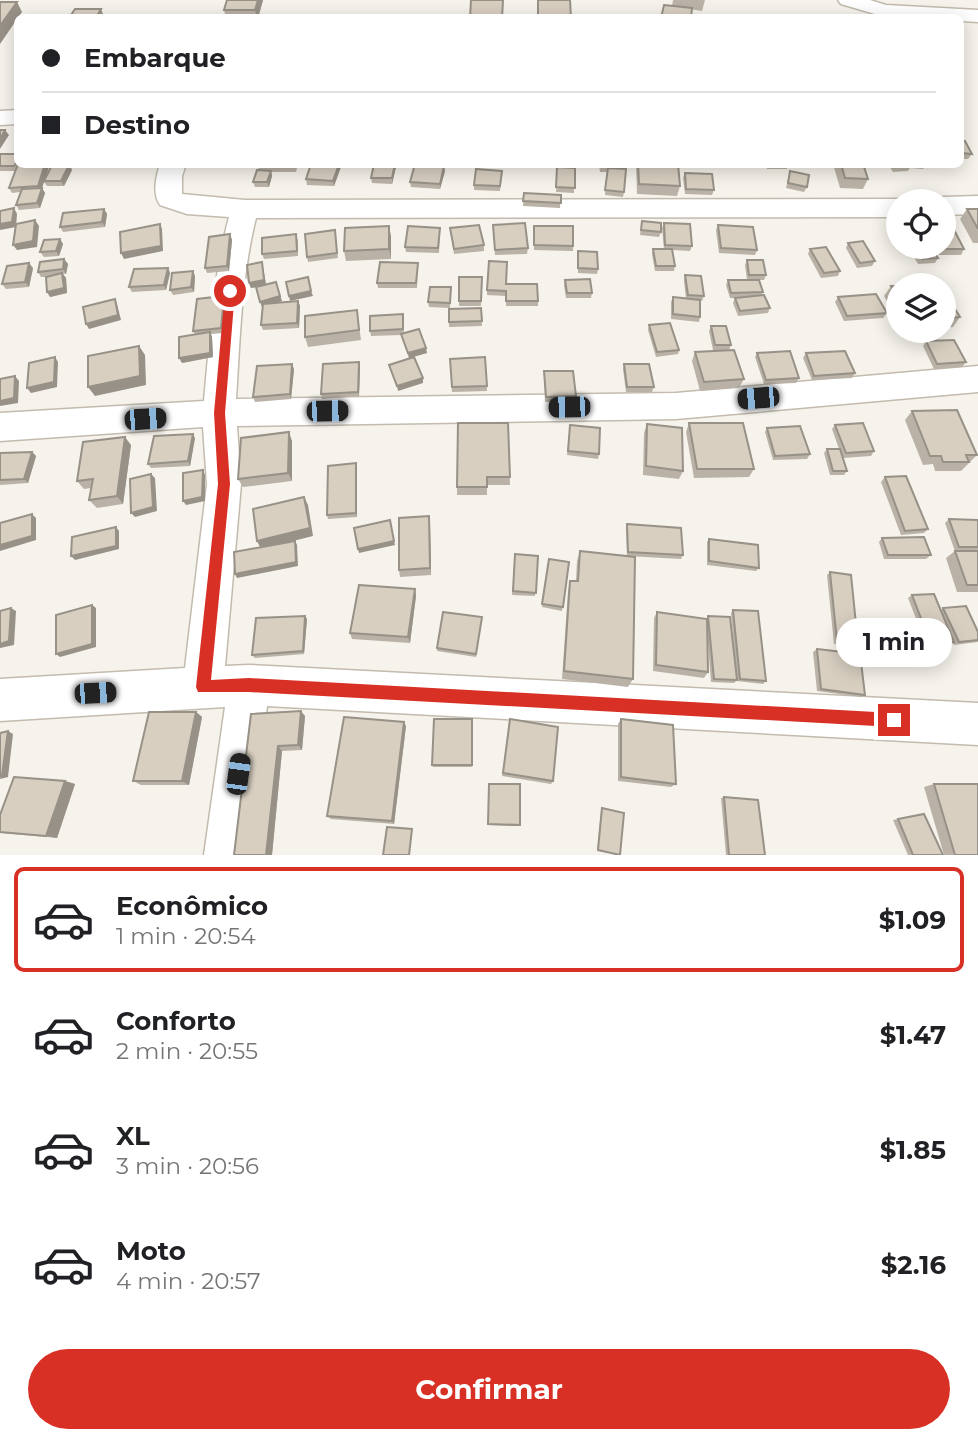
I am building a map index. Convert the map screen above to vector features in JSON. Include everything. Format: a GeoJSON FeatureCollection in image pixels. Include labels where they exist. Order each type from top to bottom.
{"type":"FeatureCollection","features":[{"type":"Feature","properties":{"kind":"street"},"geometry":{"type":"LineString","coordinates":[[848,0],[892,10],[949,14]]}},
{"type":"Feature","properties":{"kind":"street"},"geometry":{"type":"LineString","coordinates":[[172,168],[169,199],[187,205],[245,209],[886,208]]}},
{"type":"Feature","properties":{"kind":"street"},"geometry":{"type":"LineString","coordinates":[[956,206],[978,205]]}},
{"type":"Feature","properties":{"kind":"street"},"geometry":{"type":"LineString","coordinates":[[203,687],[224,484],[219,413],[235,255],[245,209]]}},
{"type":"Feature","properties":{"kind":"street"},"geometry":{"type":"LineString","coordinates":[[0,427],[219,413],[676,406],[978,379]]}},
{"type":"Feature","properties":{"kind":"street"},"geometry":{"type":"LineString","coordinates":[[228,855],[249,685]]}},
{"type":"Feature","properties":{"kind":"street"},"geometry":{"type":"LineString","coordinates":[[0,700],[249,685],[978,724]]}},
{"type":"Feature","properties":{"kind":"building"},"geometry":{"type":"Polygon","coordinates":[[[227,0],[258,0],[255,10],[224,10],[227,0]]]}},
{"type":"Feature","properties":{"kind":"building"},"geometry":{"type":"Polygon","coordinates":[[[471,0],[503,0],[502,14],[470,14],[471,0]]]}},
{"type":"Feature","properties":{"kind":"building"},"geometry":{"type":"Polygon","coordinates":[[[538,0],[570,0],[571,14],[538,14],[538,0]]]}},
{"type":"Feature","properties":{"kind":"building"},"geometry":{"type":"Polygon","coordinates":[[[0,2],[17,2],[0,26],[0,2]]]}},
{"type":"Feature","properties":{"kind":"building"},"geometry":{"type":"Polygon","coordinates":[[[664,5],[692,8],[691,14],[662,14],[664,5]]]}},
{"type":"Feature","properties":{"kind":"building"},"geometry":{"type":"Polygon","coordinates":[[[75,9],[101,9],[98,14],[72,14],[75,9]]]}},
{"type":"Feature","properties":{"kind":"building"},"geometry":{"type":"Polygon","coordinates":[[[964,141],[965,141],[972,154],[964,153],[964,141]]]}},
{"type":"Feature","properties":{"kind":"building"},"geometry":{"type":"Polygon","coordinates":[[[0,154],[14,154],[14,166],[0,166],[0,154]]]}},
{"type":"Feature","properties":{"kind":"building"},"geometry":{"type":"Polygon","coordinates":[[[16,168],[44,168],[38,186],[9,188],[16,168]]]}},
{"type":"Feature","properties":{"kind":"building"},"geometry":{"type":"Polygon","coordinates":[[[50,168],[68,168],[61,181],[44,181],[50,168]]]}},
{"type":"Feature","properties":{"kind":"building"},"geometry":{"type":"Polygon","coordinates":[[[310,168],[338,168],[333,181],[306,179],[310,168]]]}},
{"type":"Feature","properties":{"kind":"building"},"geometry":{"type":"Polygon","coordinates":[[[373,168],[394,168],[392,178],[371,178],[373,168]]]}},
{"type":"Feature","properties":{"kind":"building"},"geometry":{"type":"Polygon","coordinates":[[[414,168],[444,168],[440,184],[410,182],[414,168]]]}},
{"type":"Feature","properties":{"kind":"building"},"geometry":{"type":"Polygon","coordinates":[[[557,168],[575,168],[575,188],[556,187],[557,168]]]}},
{"type":"Feature","properties":{"kind":"building"},"geometry":{"type":"Polygon","coordinates":[[[608,168],[626,169],[624,192],[605,190],[608,168]]]}},
{"type":"Feature","properties":{"kind":"building"},"geometry":{"type":"Polygon","coordinates":[[[638,168],[678,168],[680,186],[639,184],[638,168]]]}},
{"type":"Feature","properties":{"kind":"building"},"geometry":{"type":"Polygon","coordinates":[[[842,168],[864,168],[868,179],[845,178],[842,168]]]}},
{"type":"Feature","properties":{"kind":"building"},"geometry":{"type":"Polygon","coordinates":[[[476,169],[502,171],[500,186],[474,185],[476,169]]]}},
{"type":"Feature","properties":{"kind":"building"},"geometry":{"type":"Polygon","coordinates":[[[257,170],[271,171],[267,182],[253,182],[257,170]]]}},
{"type":"Feature","properties":{"kind":"building"},"geometry":{"type":"Polygon","coordinates":[[[790,171],[809,175],[807,187],[788,183],[790,171]]]}},
{"type":"Feature","properties":{"kind":"building"},"geometry":{"type":"Polygon","coordinates":[[[685,173],[712,174],[714,190],[686,189],[685,173]]]}},
{"type":"Feature","properties":{"kind":"building"},"geometry":{"type":"Polygon","coordinates":[[[42,188],[37,203],[16,205],[22,189],[42,188]]]}},
{"type":"Feature","properties":{"kind":"building"},"geometry":{"type":"Polygon","coordinates":[[[524,193],[561,195],[561,203],[523,201],[524,193]]]}},
{"type":"Feature","properties":{"kind":"building"},"geometry":{"type":"Polygon","coordinates":[[[14,208],[12,222],[0,224],[0,211],[14,208]]]}},
{"type":"Feature","properties":{"kind":"building"},"geometry":{"type":"Polygon","coordinates":[[[104,209],[102,222],[60,227],[63,213],[104,209]]]}},
{"type":"Feature","properties":{"kind":"building"},"geometry":{"type":"Polygon","coordinates":[[[967,209],[978,209],[978,229],[967,209]]]}},
{"type":"Feature","properties":{"kind":"building"},"geometry":{"type":"Polygon","coordinates":[[[35,220],[33,241],[13,245],[16,224],[35,220]]]}},
{"type":"Feature","properties":{"kind":"building"},"geometry":{"type":"Polygon","coordinates":[[[642,221],[661,223],[661,232],[641,230],[642,221]]]}},
{"type":"Feature","properties":{"kind":"building"},"geometry":{"type":"Polygon","coordinates":[[[525,223],[528,248],[495,250],[493,225],[525,223]]]}},
{"type":"Feature","properties":{"kind":"building"},"geometry":{"type":"Polygon","coordinates":[[[664,223],[690,224],[692,246],[665,245],[664,223]]]}},
{"type":"Feature","properties":{"kind":"building"},"geometry":{"type":"Polygon","coordinates":[[[160,224],[161,246],[121,253],[120,232],[160,224]]]}},
{"type":"Feature","properties":{"kind":"building"},"geometry":{"type":"Polygon","coordinates":[[[479,225],[484,245],[454,249],[450,228],[479,225]]]}},
{"type":"Feature","properties":{"kind":"building"},"geometry":{"type":"Polygon","coordinates":[[[718,225],[753,227],[757,250],[721,248],[718,225]]]}},
{"type":"Feature","properties":{"kind":"building"},"geometry":{"type":"Polygon","coordinates":[[[389,226],[389,249],[344,251],[345,228],[389,226]]]}},
{"type":"Feature","properties":{"kind":"building"},"geometry":{"type":"Polygon","coordinates":[[[408,226],[440,228],[438,248],[405,247],[408,226]]]}},
{"type":"Feature","properties":{"kind":"building"},"geometry":{"type":"Polygon","coordinates":[[[534,226],[573,226],[573,246],[534,245],[534,226]]]}},
{"type":"Feature","properties":{"kind":"building"},"geometry":{"type":"Polygon","coordinates":[[[335,230],[337,253],[307,257],[305,234],[335,230]]]}},
{"type":"Feature","properties":{"kind":"building"},"geometry":{"type":"Polygon","coordinates":[[[230,234],[227,266],[205,268],[209,237],[230,234]]]}},
{"type":"Feature","properties":{"kind":"building"},"geometry":{"type":"Polygon","coordinates":[[[296,234],[297,251],[262,254],[262,238],[296,234]]]}},
{"type":"Feature","properties":{"kind":"building"},"geometry":{"type":"Polygon","coordinates":[[[956,234],[964,249],[956,249],[956,234]]]}},
{"type":"Feature","properties":{"kind":"building"},"geometry":{"type":"Polygon","coordinates":[[[60,239],[56,251],[40,252],[44,240],[60,239]]]}},
{"type":"Feature","properties":{"kind":"building"},"geometry":{"type":"Polygon","coordinates":[[[863,241],[875,261],[860,263],[848,243],[863,241]]]}},
{"type":"Feature","properties":{"kind":"building"},"geometry":{"type":"Polygon","coordinates":[[[826,247],[840,271],[824,273],[810,249],[826,247]]]}},
{"type":"Feature","properties":{"kind":"building"},"geometry":{"type":"Polygon","coordinates":[[[653,249],[672,249],[675,266],[656,266],[653,249]]]}},
{"type":"Feature","properties":{"kind":"building"},"geometry":{"type":"Polygon","coordinates":[[[578,251],[597,252],[598,269],[578,268],[578,251]]]}},
{"type":"Feature","properties":{"kind":"building"},"geometry":{"type":"Polygon","coordinates":[[[64,259],[63,269],[38,272],[40,262],[64,259]]]}},
{"type":"Feature","properties":{"kind":"building"},"geometry":{"type":"Polygon","coordinates":[[[747,260],[763,260],[766,275],[749,275],[747,260]]]}},
{"type":"Feature","properties":{"kind":"building"},"geometry":{"type":"Polygon","coordinates":[[[489,261],[507,262],[506,284],[537,284],[538,301],[506,301],[506,291],[487,290],[489,261]]]}},
{"type":"Feature","properties":{"kind":"building"},"geometry":{"type":"Polygon","coordinates":[[[262,262],[264,280],[249,283],[247,265],[262,262]]]}},
{"type":"Feature","properties":{"kind":"building"},"geometry":{"type":"Polygon","coordinates":[[[380,262],[418,263],[416,283],[377,283],[380,262]]]}},
{"type":"Feature","properties":{"kind":"building"},"geometry":{"type":"Polygon","coordinates":[[[29,263],[25,282],[2,284],[7,266],[29,263]]]}},
{"type":"Feature","properties":{"kind":"building"},"geometry":{"type":"Polygon","coordinates":[[[168,268],[164,285],[129,287],[134,269],[168,268]]]}},
{"type":"Feature","properties":{"kind":"building"},"geometry":{"type":"Polygon","coordinates":[[[193,271],[191,287],[170,290],[172,273],[193,271]]]}},
{"type":"Feature","properties":{"kind":"building"},"geometry":{"type":"Polygon","coordinates":[[[62,273],[64,288],[47,292],[46,277],[62,273]]]}},
{"type":"Feature","properties":{"kind":"building"},"geometry":{"type":"Polygon","coordinates":[[[685,275],[701,276],[704,296],[688,295],[685,275]]]}},
{"type":"Feature","properties":{"kind":"building"},"geometry":{"type":"Polygon","coordinates":[[[308,277],[311,291],[289,296],[286,282],[308,277]]]}},
{"type":"Feature","properties":{"kind":"building"},"geometry":{"type":"Polygon","coordinates":[[[459,277],[482,277],[481,301],[459,301],[459,277]]]}},
{"type":"Feature","properties":{"kind":"building"},"geometry":{"type":"Polygon","coordinates":[[[590,279],[592,293],[567,293],[565,280],[590,279]]]}},
{"type":"Feature","properties":{"kind":"building"},"geometry":{"type":"Polygon","coordinates":[[[728,280],[759,280],[763,292],[731,293],[728,280]]]}},
{"type":"Feature","properties":{"kind":"building"},"geometry":{"type":"Polygon","coordinates":[[[276,282],[280,296],[260,302],[256,287],[276,282]]]}},
{"type":"Feature","properties":{"kind":"building"},"geometry":{"type":"Polygon","coordinates":[[[430,287],[451,287],[450,303],[428,302],[430,287]]]}},
{"type":"Feature","properties":{"kind":"building"},"geometry":{"type":"Polygon","coordinates":[[[876,294],[886,313],[847,316],[838,297],[876,294]]]}},
{"type":"Feature","properties":{"kind":"building"},"geometry":{"type":"Polygon","coordinates":[[[764,295],[770,308],[740,311],[735,298],[764,295]]]}},
{"type":"Feature","properties":{"kind":"building"},"geometry":{"type":"Polygon","coordinates":[[[224,296],[221,328],[193,331],[197,299],[224,296]]]}},
{"type":"Feature","properties":{"kind":"building"},"geometry":{"type":"Polygon","coordinates":[[[673,297],[700,300],[700,317],[673,314],[673,297]]]}},
{"type":"Feature","properties":{"kind":"building"},"geometry":{"type":"Polygon","coordinates":[[[115,299],[118,315],[86,324],[83,307],[115,299]]]}},
{"type":"Feature","properties":{"kind":"building"},"geometry":{"type":"Polygon","coordinates":[[[298,301],[297,323],[261,325],[263,304],[298,301]]]}},
{"type":"Feature","properties":{"kind":"building"},"geometry":{"type":"Polygon","coordinates":[[[481,308],[482,321],[449,322],[449,309],[481,308]]]}},
{"type":"Feature","properties":{"kind":"building"},"geometry":{"type":"Polygon","coordinates":[[[357,310],[359,330],[305,337],[305,316],[357,310]]]}},
{"type":"Feature","properties":{"kind":"building"},"geometry":{"type":"Polygon","coordinates":[[[403,314],[403,329],[370,331],[370,316],[403,314]]]}},
{"type":"Feature","properties":{"kind":"building"},"geometry":{"type":"Polygon","coordinates":[[[670,323],[679,350],[657,352],[649,325],[670,323]]]}},
{"type":"Feature","properties":{"kind":"building"},"geometry":{"type":"Polygon","coordinates":[[[711,326],[726,326],[731,345],[715,345],[711,326]]]}},
{"type":"Feature","properties":{"kind":"building"},"geometry":{"type":"Polygon","coordinates":[[[419,329],[426,348],[408,353],[401,334],[419,329]]]}},
{"type":"Feature","properties":{"kind":"building"},"geometry":{"type":"Polygon","coordinates":[[[210,332],[210,353],[179,358],[179,337],[210,332]]]}},
{"type":"Feature","properties":{"kind":"building"},"geometry":{"type":"Polygon","coordinates":[[[927,343],[956,343],[966,362],[937,364],[927,343]]]}},
{"type":"Feature","properties":{"kind":"building"},"geometry":{"type":"Polygon","coordinates":[[[139,346],[140,376],[88,387],[88,356],[139,346]]]}},
{"type":"Feature","properties":{"kind":"building"},"geometry":{"type":"Polygon","coordinates":[[[734,350],[744,379],[704,382],[695,352],[734,350]]]}},
{"type":"Feature","properties":{"kind":"building"},"geometry":{"type":"Polygon","coordinates":[[[790,351],[799,378],[766,380],[757,353],[790,351]]]}},
{"type":"Feature","properties":{"kind":"building"},"geometry":{"type":"Polygon","coordinates":[[[845,351],[855,373],[814,376],[806,353],[845,351]]]}},
{"type":"Feature","properties":{"kind":"building"},"geometry":{"type":"Polygon","coordinates":[[[55,357],[54,382],[27,388],[29,363],[55,357]]]}},
{"type":"Feature","properties":{"kind":"building"},"geometry":{"type":"Polygon","coordinates":[[[414,357],[423,378],[397,386],[389,365],[414,357]]]}},
{"type":"Feature","properties":{"kind":"building"},"geometry":{"type":"Polygon","coordinates":[[[485,357],[487,386],[452,387],[450,359],[485,357]]]}},
{"type":"Feature","properties":{"kind":"building"},"geometry":{"type":"Polygon","coordinates":[[[359,362],[358,392],[321,394],[323,364],[359,362]]]}},
{"type":"Feature","properties":{"kind":"building"},"geometry":{"type":"Polygon","coordinates":[[[292,364],[290,394],[253,397],[257,366],[292,364]]]}},
{"type":"Feature","properties":{"kind":"building"},"geometry":{"type":"Polygon","coordinates":[[[624,364],[649,364],[654,387],[627,387],[624,364]]]}},
{"type":"Feature","properties":{"kind":"building"},"geometry":{"type":"Polygon","coordinates":[[[544,371],[573,371],[576,396],[546,397],[544,371]]]}},
{"type":"Feature","properties":{"kind":"building"},"geometry":{"type":"Polygon","coordinates":[[[15,376],[14,398],[0,401],[0,379],[15,376]]]}},
{"type":"Feature","properties":{"kind":"building"},"geometry":{"type":"Polygon","coordinates":[[[957,410],[977,455],[966,455],[969,462],[943,462],[941,456],[930,456],[912,411],[957,410]]]}},
{"type":"Feature","properties":{"kind":"building"},"geometry":{"type":"Polygon","coordinates":[[[458,423],[508,423],[510,477],[487,477],[487,487],[457,487],[458,423]]]}},
{"type":"Feature","properties":{"kind":"building"},"geometry":{"type":"Polygon","coordinates":[[[689,423],[743,423],[754,469],[697,469],[689,423]]]}},
{"type":"Feature","properties":{"kind":"building"},"geometry":{"type":"Polygon","coordinates":[[[863,423],[874,451],[846,453],[835,425],[863,423]]]}},
{"type":"Feature","properties":{"kind":"building"},"geometry":{"type":"Polygon","coordinates":[[[647,424],[682,428],[683,471],[646,466],[647,424]]]}},
{"type":"Feature","properties":{"kind":"building"},"geometry":{"type":"Polygon","coordinates":[[[570,425],[600,428],[599,454],[568,451],[570,425]]]}},
{"type":"Feature","properties":{"kind":"building"},"geometry":{"type":"Polygon","coordinates":[[[800,426],[810,454],[775,456],[767,428],[800,426]]]}},
{"type":"Feature","properties":{"kind":"building"},"geometry":{"type":"Polygon","coordinates":[[[289,432],[288,473],[238,479],[241,438],[289,432]]]}},
{"type":"Feature","properties":{"kind":"building"},"geometry":{"type":"Polygon","coordinates":[[[193,434],[188,461],[148,464],[154,436],[193,434]]]}},
{"type":"Feature","properties":{"kind":"building"},"geometry":{"type":"Polygon","coordinates":[[[125,437],[117,496],[89,500],[93,479],[77,481],[83,442],[125,437]]]}},
{"type":"Feature","properties":{"kind":"building"},"geometry":{"type":"Polygon","coordinates":[[[827,449],[840,449],[847,471],[833,471],[827,449]]]}},
{"type":"Feature","properties":{"kind":"building"},"geometry":{"type":"Polygon","coordinates":[[[32,452],[24,479],[0,480],[0,453],[32,452]]]}},
{"type":"Feature","properties":{"kind":"building"},"geometry":{"type":"Polygon","coordinates":[[[356,463],[356,513],[327,515],[328,466],[356,463]]]}},
{"type":"Feature","properties":{"kind":"building"},"geometry":{"type":"Polygon","coordinates":[[[203,470],[202,497],[183,501],[183,473],[203,470]]]}},
{"type":"Feature","properties":{"kind":"building"},"geometry":{"type":"Polygon","coordinates":[[[151,474],[153,507],[131,513],[130,479],[151,474]]]}},
{"type":"Feature","properties":{"kind":"building"},"geometry":{"type":"Polygon","coordinates":[[[906,476],[928,529],[905,531],[885,477],[906,476]]]}},
{"type":"Feature","properties":{"kind":"building"},"geometry":{"type":"Polygon","coordinates":[[[304,497],[310,528],[257,541],[253,509],[304,497]]]}},
{"type":"Feature","properties":{"kind":"building"},"geometry":{"type":"Polygon","coordinates":[[[32,514],[32,536],[0,545],[0,523],[32,514]]]}},
{"type":"Feature","properties":{"kind":"building"},"geometry":{"type":"Polygon","coordinates":[[[429,516],[430,568],[399,570],[399,518],[429,516]]]}},
{"type":"Feature","properties":{"kind":"building"},"geometry":{"type":"Polygon","coordinates":[[[949,519],[978,520],[978,547],[959,547],[949,519]]]}},
{"type":"Feature","properties":{"kind":"building"},"geometry":{"type":"Polygon","coordinates":[[[390,520],[394,541],[358,549],[354,528],[390,520]]]}},
{"type":"Feature","properties":{"kind":"building"},"geometry":{"type":"Polygon","coordinates":[[[627,524],[681,528],[683,555],[628,552],[627,524]]]}},
{"type":"Feature","properties":{"kind":"building"},"geometry":{"type":"Polygon","coordinates":[[[116,527],[116,546],[71,556],[72,537],[116,527]]]}},
{"type":"Feature","properties":{"kind":"building"},"geometry":{"type":"Polygon","coordinates":[[[924,537],[931,555],[888,555],[882,538],[924,537]]]}},
{"type":"Feature","properties":{"kind":"building"},"geometry":{"type":"Polygon","coordinates":[[[709,539],[758,545],[759,568],[709,561],[709,539]]]}},
{"type":"Feature","properties":{"kind":"building"},"geometry":{"type":"Polygon","coordinates":[[[295,541],[296,562],[235,574],[234,552],[295,541]]]}},
{"type":"Feature","properties":{"kind":"building"},"geometry":{"type":"Polygon","coordinates":[[[580,551],[635,557],[633,679],[564,671],[570,581],[578,581],[580,551]]]}},
{"type":"Feature","properties":{"kind":"building"},"geometry":{"type":"Polygon","coordinates":[[[955,551],[978,551],[978,585],[967,585],[955,551]]]}},
{"type":"Feature","properties":{"kind":"building"},"geometry":{"type":"Polygon","coordinates":[[[515,554],[538,556],[536,593],[513,591],[515,554]]]}},
{"type":"Feature","properties":{"kind":"building"},"geometry":{"type":"Polygon","coordinates":[[[549,559],[569,562],[563,607],[542,604],[549,559]]]}},
{"type":"Feature","properties":{"kind":"building"},"geometry":{"type":"Polygon","coordinates":[[[830,572],[851,575],[858,644],[837,641],[830,572]]]}},
{"type":"Feature","properties":{"kind":"building"},"geometry":{"type":"Polygon","coordinates":[[[359,585],[415,589],[408,637],[350,633],[359,585]]]}},
{"type":"Feature","properties":{"kind":"building"},"geometry":{"type":"Polygon","coordinates":[[[934,594],[954,642],[931,644],[912,595],[934,594]]]}},
{"type":"Feature","properties":{"kind":"building"},"geometry":{"type":"Polygon","coordinates":[[[92,605],[92,644],[56,654],[56,615],[92,605]]]}},
{"type":"Feature","properties":{"kind":"building"},"geometry":{"type":"Polygon","coordinates":[[[966,606],[978,632],[978,640],[959,642],[943,608],[966,606]]]}},
{"type":"Feature","properties":{"kind":"building"},"geometry":{"type":"Polygon","coordinates":[[[11,608],[9,641],[0,644],[0,611],[11,608]]]}},
{"type":"Feature","properties":{"kind":"building"},"geometry":{"type":"Polygon","coordinates":[[[733,610],[758,611],[766,681],[740,679],[733,610]]]}},
{"type":"Feature","properties":{"kind":"building"},"geometry":{"type":"Polygon","coordinates":[[[443,612],[482,617],[476,654],[437,648],[443,612]]]}},
{"type":"Feature","properties":{"kind":"building"},"geometry":{"type":"Polygon","coordinates":[[[657,612],[707,619],[708,672],[656,665],[657,612]]]}},
{"type":"Feature","properties":{"kind":"building"},"geometry":{"type":"Polygon","coordinates":[[[305,616],[303,651],[252,655],[256,618],[305,616]]]}},
{"type":"Feature","properties":{"kind":"building"},"geometry":{"type":"Polygon","coordinates":[[[708,616],[730,617],[737,680],[714,679],[708,616]]]}},
{"type":"Feature","properties":{"kind":"building"},"geometry":{"type":"Polygon","coordinates":[[[817,649],[860,654],[865,695],[821,689],[817,649]]]}},
{"type":"Feature","properties":{"kind":"building"},"geometry":{"type":"Polygon","coordinates":[[[301,711],[298,745],[278,746],[266,855],[234,855],[251,714],[301,711]]]}},
{"type":"Feature","properties":{"kind":"building"},"geometry":{"type":"Polygon","coordinates":[[[149,712],[196,712],[182,781],[133,781],[149,712]]]}},
{"type":"Feature","properties":{"kind":"building"},"geometry":{"type":"Polygon","coordinates":[[[344,717],[404,722],[392,821],[327,816],[344,717]]]}},
{"type":"Feature","properties":{"kind":"building"},"geometry":{"type":"Polygon","coordinates":[[[434,719],[472,719],[472,765],[432,765],[434,719]]]}},
{"type":"Feature","properties":{"kind":"building"},"geometry":{"type":"Polygon","coordinates":[[[510,719],[558,727],[553,781],[503,773],[510,719]]]}},
{"type":"Feature","properties":{"kind":"building"},"geometry":{"type":"Polygon","coordinates":[[[621,719],[673,725],[676,784],[621,777],[621,719]]]}},
{"type":"Feature","properties":{"kind":"building"},"geometry":{"type":"Polygon","coordinates":[[[8,731],[2,775],[0,776],[0,733],[8,731]]]}},
{"type":"Feature","properties":{"kind":"building"},"geometry":{"type":"Polygon","coordinates":[[[14,777],[65,781],[46,836],[0,832],[0,815],[14,777]]]}},
{"type":"Feature","properties":{"kind":"building"},"geometry":{"type":"Polygon","coordinates":[[[489,784],[520,784],[520,825],[488,824],[489,784]]]}},
{"type":"Feature","properties":{"kind":"building"},"geometry":{"type":"Polygon","coordinates":[[[934,784],[978,784],[978,855],[955,855],[934,784]]]}},
{"type":"Feature","properties":{"kind":"building"},"geometry":{"type":"Polygon","coordinates":[[[724,797],[758,800],[765,855],[729,855],[724,797]]]}},
{"type":"Feature","properties":{"kind":"building"},"geometry":{"type":"Polygon","coordinates":[[[602,808],[624,813],[620,855],[598,850],[602,808]]]}},
{"type":"Feature","properties":{"kind":"building"},"geometry":{"type":"Polygon","coordinates":[[[924,814],[943,855],[913,855],[898,819],[924,814]]]}},
{"type":"Feature","properties":{"kind":"building"},"geometry":{"type":"Polygon","coordinates":[[[387,827],[412,829],[409,855],[383,855],[387,827]]]}},
{"type":"Feature","properties":{"kind":"route"},"geometry":{"type":"LineString","coordinates":[[230,291],[219,413],[224,484],[203,687],[249,685],[502,701],[894,720]]}}]}
